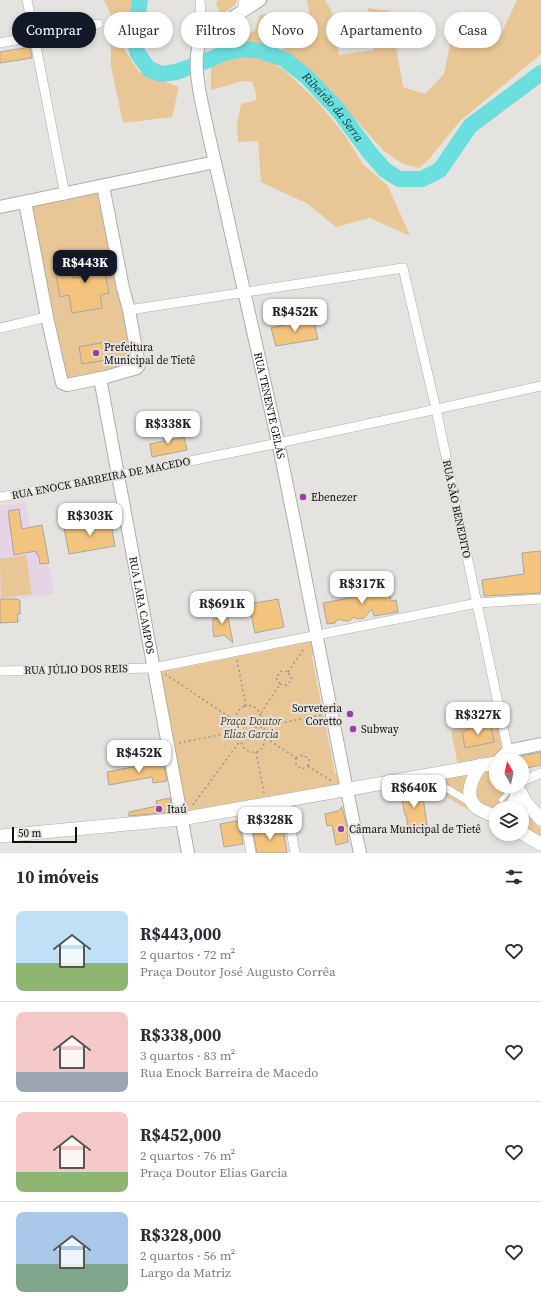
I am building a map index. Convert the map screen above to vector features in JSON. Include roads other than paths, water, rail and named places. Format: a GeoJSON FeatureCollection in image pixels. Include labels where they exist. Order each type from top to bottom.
{"type":"FeatureCollection","features":[{"type":"Feature","properties":{"kind":"main road"},"geometry":{"type":"LineString","coordinates":[[0,836],[181,819],[489,764]]}},
{"type":"Feature","properties":{"kind":"main road"},"geometry":{"type":"LineString","coordinates":[[481,766],[472,781],[470,796],[473,804],[477,808],[489,814]]}},
{"type":"Feature","properties":{"kind":"main road"},"geometry":{"type":"LineString","coordinates":[[511,801],[516,798],[517,793]]}},
{"type":"Feature","properties":{"kind":"main road"},"geometry":{"type":"LineString","coordinates":[[522,793],[526,803],[541,819]]}},
{"type":"Feature","properties":{"kind":"main road"},"geometry":{"type":"LineString","coordinates":[[529,837],[541,844]]}},
{"type":"Feature","properties":{"kind":"street"},"geometry":{"type":"LineString","coordinates":[[28,0],[30,12]]}},
{"type":"Feature","properties":{"kind":"street"},"geometry":{"type":"LineString","coordinates":[[200,0],[201,12]]}},
{"type":"Feature","properties":{"kind":"street"},"geometry":{"type":"LineString","coordinates":[[243,6],[260,0]]}},
{"type":"Feature","properties":{"kind":"street"},"geometry":{"type":"LineString","coordinates":[[0,43],[12,41]]}},
{"type":"Feature","properties":{"kind":"street"},"geometry":{"type":"LineString","coordinates":[[36,48],[65,195]]}},
{"type":"Feature","properties":{"kind":"street","name":"RUA TENENTE GELÁS"},"geometry":{"type":"LineString","coordinates":[[199,48],[197,74],[200,92],[278,443],[316,636]]}},
{"type":"Feature","properties":{"kind":"street"},"geometry":{"type":"LineString","coordinates":[[0,207],[65,195],[215,162]]}},
{"type":"Feature","properties":{"kind":"street"},"geometry":{"type":"LineString","coordinates":[[25,202],[47,317],[62,383],[67,385],[137,368],[139,365],[103,186]]}},
{"type":"Feature","properties":{"kind":"street","name":"RUA SÃO BENEDITO"},"geometry":{"type":"LineString","coordinates":[[244,292],[403,268],[436,409],[509,753]]}},
{"type":"Feature","properties":{"kind":"street"},"geometry":{"type":"LineString","coordinates":[[129,310],[244,292]]}},
{"type":"Feature","properties":{"kind":"street"},"geometry":{"type":"LineString","coordinates":[[0,328],[47,317]]}},
{"type":"Feature","properties":{"kind":"street","name":"RUA LARA CAMPOS"},"geometry":{"type":"LineString","coordinates":[[100,378],[153,668]]}},
{"type":"Feature","properties":{"kind":"street","name":"RUA ENOCK BARREIRA DE MACEDO"},"geometry":{"type":"LineString","coordinates":[[0,497],[118,476],[541,386]]}},
{"type":"Feature","properties":{"kind":"street"},"geometry":{"type":"LineString","coordinates":[[188,853],[153,668],[477,603],[541,600]]}},
{"type":"Feature","properties":{"kind":"street"},"geometry":{"type":"LineString","coordinates":[[316,636],[360,853]]}},
{"type":"Feature","properties":{"kind":"street","name":"RUA JÚLIO DOS REIS"},"geometry":{"type":"LineString","coordinates":[[0,671],[153,668]]}},
{"type":"Feature","properties":{"kind":"street"},"geometry":{"type":"LineString","coordinates":[[515,753],[541,744]]}},
{"type":"Feature","properties":{"kind":"street"},"geometry":{"type":"LineString","coordinates":[[529,779],[541,773]]}},
{"type":"Feature","properties":{"kind":"street"},"geometry":{"type":"LineString","coordinates":[[424,775],[473,804]]}},
{"type":"Feature","properties":{"kind":"street"},"geometry":{"type":"LineString","coordinates":[[286,801],[295,853]]}},
{"type":"Feature","properties":{"kind":"street"},"geometry":{"type":"LineString","coordinates":[[243,808],[251,853]]}},
{"type":"Feature","properties":{"kind":"waterway","name":"Ribeirão da Serra"},"geometry":{"type":"LineString","coordinates":[[140,0],[134,40],[138,54],[149,69],[161,74],[176,72],[225,53],[242,49],[261,51],[284,59],[307,77],[338,110],[370,153],[385,170],[399,179],[422,179],[440,170],[470,126],[541,73]]}},
{"type":"Feature","properties":{"kind":"place","name":"Prefeitura Municipal de Tietê"},"geometry":{"type":"Point","coordinates":[96,353]}},
{"type":"Feature","properties":{"kind":"place","name":"Ebenezer"},"geometry":{"type":"Point","coordinates":[303,497]}},
{"type":"Feature","properties":{"kind":"place","name":"Sorveteria Coretto"},"geometry":{"type":"Point","coordinates":[350,714]}},
{"type":"Feature","properties":{"kind":"place","name":"Subway"},"geometry":{"type":"Point","coordinates":[353,729]}},
{"type":"Feature","properties":{"kind":"place","name":"Itaú"},"geometry":{"type":"Point","coordinates":[159,809]}},
{"type":"Feature","properties":{"kind":"place","name":"Câmara Municipal de Tietê"},"geometry":{"type":"Point","coordinates":[341,829]}},
{"type":"Feature","properties":{"kind":"park label","name":"Praça Doutor Elias Garcia"},"geometry":{"type":"Point","coordinates":[251,727]}}]}
